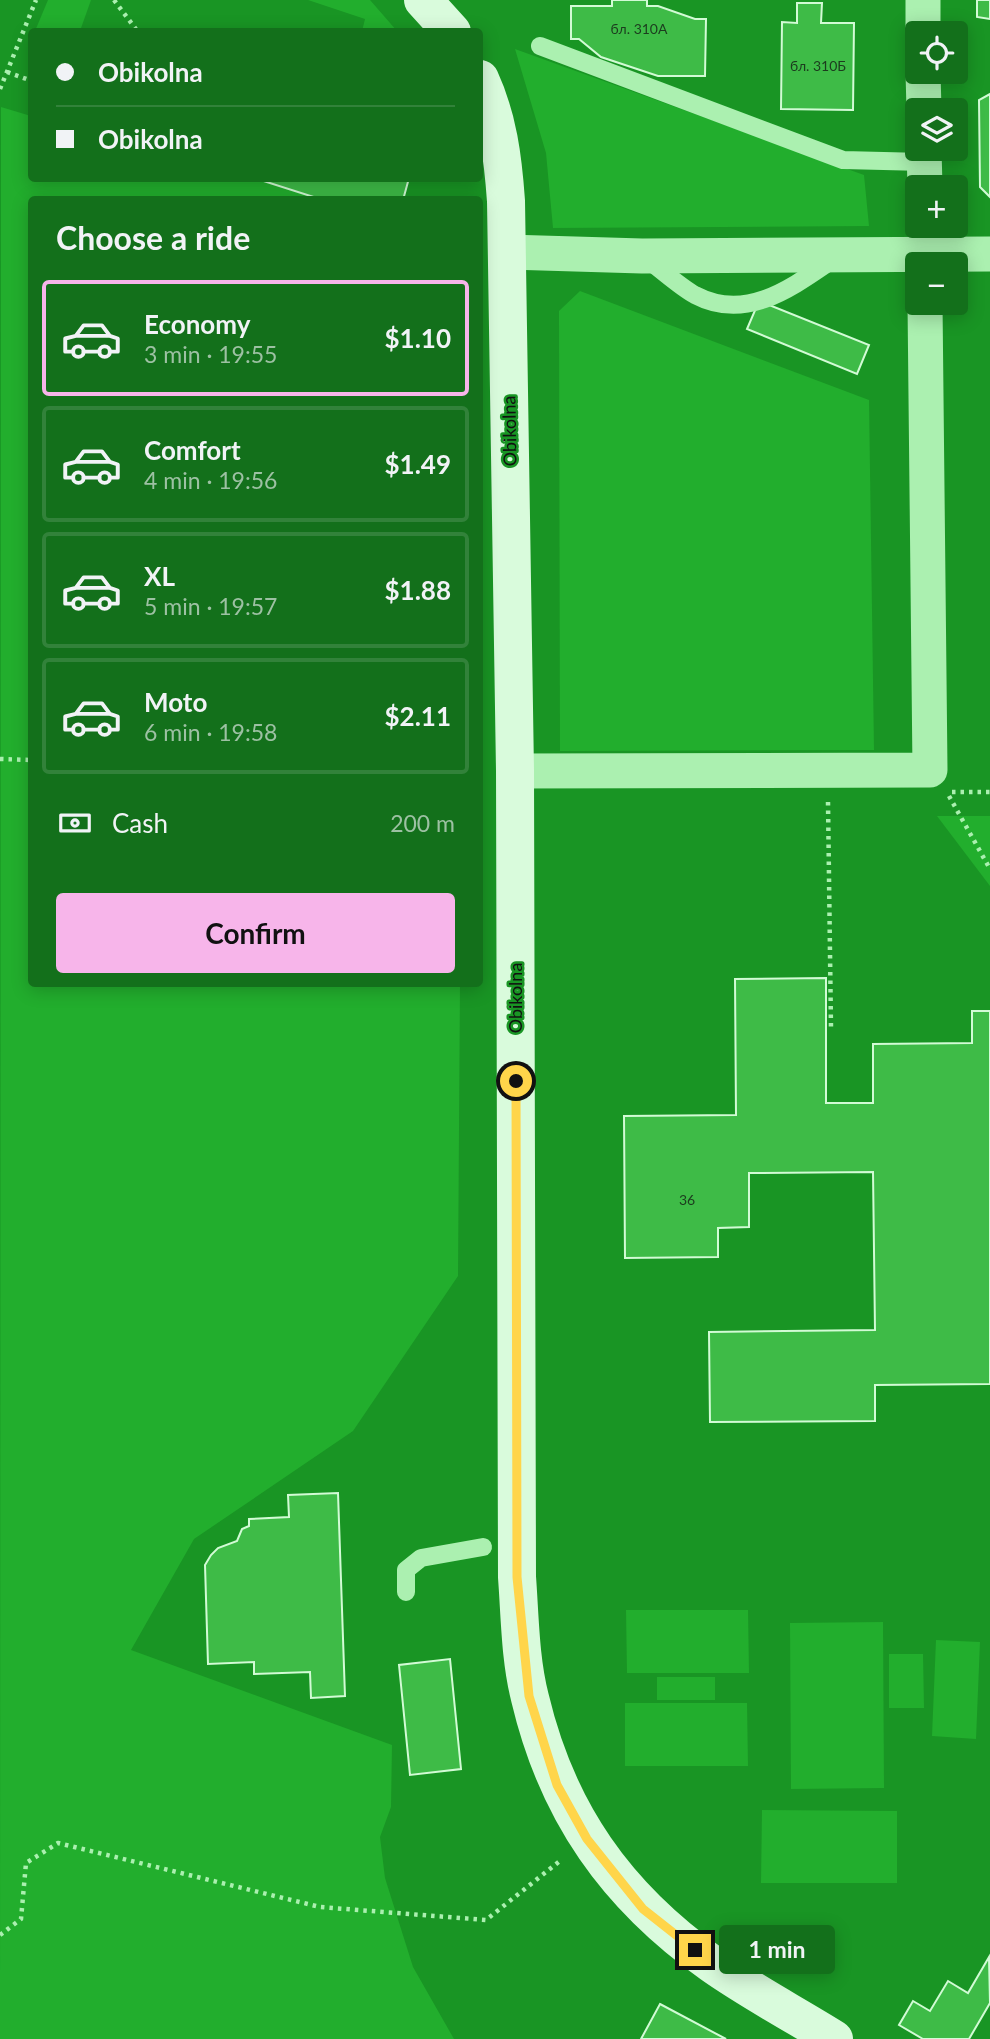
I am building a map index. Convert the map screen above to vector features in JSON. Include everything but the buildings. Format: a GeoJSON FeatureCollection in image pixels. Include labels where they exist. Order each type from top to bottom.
{"type":"FeatureCollection","features":[{"type":"Feature","properties":{"kind":"street"},"geometry":{"type":"LineString","coordinates":[[423,0],[448,28]]}},
{"type":"Feature","properties":{"kind":"street"},"geometry":{"type":"LineString","coordinates":[[923,0],[923,21]]}},
{"type":"Feature","properties":{"kind":"street","name":"Obikolna"},"geometry":{"type":"LineString","coordinates":[[483,85],[489,98],[502,149],[507,252],[515,771],[519,1604],[529,1696],[557,1785],[587,1839],[643,1909],[712,1964],[834,2039]]}},
{"type":"Feature","properties":{"kind":"street"},"geometry":{"type":"LineString","coordinates":[[507,252],[642,256],[839,255],[925,248],[990,254]]}},
{"type":"Feature","properties":{"kind":"street"},"geometry":{"type":"LineString","coordinates":[[515,771],[930,770],[926,315]]}},
{"type":"Feature","properties":{"kind":"lane"},"geometry":{"type":"LineString","coordinates":[[540,46],[844,160],[924,166]]}},
{"type":"Feature","properties":{"kind":"lane"},"geometry":{"type":"LineString","coordinates":[[642,256],[695,295],[729,307],[788,289],[839,255]]}},
{"type":"Feature","properties":{"kind":"lane"},"geometry":{"type":"LineString","coordinates":[[406,1592],[406,1570],[421,1558],[483,1547]]}},
{"type":"Feature","properties":{"kind":"path"},"geometry":{"type":"LineString","coordinates":[[0,89],[36,0]]}},
{"type":"Feature","properties":{"kind":"path"},"geometry":{"type":"LineString","coordinates":[[114,0],[135,28]]}},
{"type":"Feature","properties":{"kind":"path"},"geometry":{"type":"LineString","coordinates":[[7,72],[28,80]]}},
{"type":"Feature","properties":{"kind":"path"},"geometry":{"type":"LineString","coordinates":[[0,759],[28,760]]}},
{"type":"Feature","properties":{"kind":"path"},"geometry":{"type":"LineString","coordinates":[[828,771],[831,1028]]}},
{"type":"Feature","properties":{"kind":"path"},"geometry":{"type":"LineString","coordinates":[[990,792],[946,792],[990,869]]}},
{"type":"Feature","properties":{"kind":"path"},"geometry":{"type":"LineString","coordinates":[[0,1935],[21,1919],[26,1863],[58,1843],[320,1907],[486,1920],[587,1839]]}},
{"type":"Feature","properties":{"kind":"green space"},"geometry":{"type":"Polygon","coordinates":[[[48,0],[91,0],[81,28],[36,28],[48,0]]]}},
{"type":"Feature","properties":{"kind":"green space"},"geometry":{"type":"Polygon","coordinates":[[[308,0],[370,0],[394,28],[363,28],[365,19],[308,0]]]}},
{"type":"Feature","properties":{"kind":"green space"},"geometry":{"type":"Polygon","coordinates":[[[515,49],[864,175],[869,226],[553,228],[546,153],[515,49]]]}},
{"type":"Feature","properties":{"kind":"green space"},"geometry":{"type":"Polygon","coordinates":[[[1,107],[28,115],[28,182],[264,182],[313,196],[28,196],[28,987],[460,987],[458,1276],[353,1431],[194,1539],[131,1650],[392,1745],[391,1807],[380,1837],[385,1878],[413,1967],[454,2039],[0,2039],[1,107]]]}},
{"type":"Feature","properties":{"kind":"green space"},"geometry":{"type":"Polygon","coordinates":[[[580,291],[869,400],[874,750],[560,751],[559,311],[580,291]]]}},
{"type":"Feature","properties":{"kind":"green space"},"geometry":{"type":"Polygon","coordinates":[[[937,816],[990,816],[990,886],[937,816]]]}},
{"type":"Feature","properties":{"kind":"green space"},"geometry":{"type":"Polygon","coordinates":[[[626,1610],[748,1610],[749,1673],[627,1673],[626,1610]]]}},
{"type":"Feature","properties":{"kind":"green space"},"geometry":{"type":"Polygon","coordinates":[[[883,1622],[884,1788],[791,1789],[790,1623],[883,1622]]]}},
{"type":"Feature","properties":{"kind":"green space"},"geometry":{"type":"Polygon","coordinates":[[[936,1640],[980,1642],[976,1739],[932,1736],[936,1640]]]}},
{"type":"Feature","properties":{"kind":"green space"},"geometry":{"type":"Polygon","coordinates":[[[889,1654],[923,1654],[924,1708],[889,1708],[889,1654]]]}},
{"type":"Feature","properties":{"kind":"green space"},"geometry":{"type":"Polygon","coordinates":[[[657,1677],[715,1677],[715,1700],[657,1700],[657,1677]]]}},
{"type":"Feature","properties":{"kind":"green space"},"geometry":{"type":"Polygon","coordinates":[[[625,1703],[747,1703],[748,1766],[625,1766],[625,1703]]]}},
{"type":"Feature","properties":{"kind":"green space"},"geometry":{"type":"Polygon","coordinates":[[[762,1810],[897,1811],[897,1883],[761,1883],[762,1810]]]}},
{"type":"Feature","properties":{"kind":"route"},"geometry":{"type":"LineString","coordinates":[[516,1081],[517,1577],[529,1696],[557,1785],[587,1839],[643,1909],[695,1950]]}}]}
